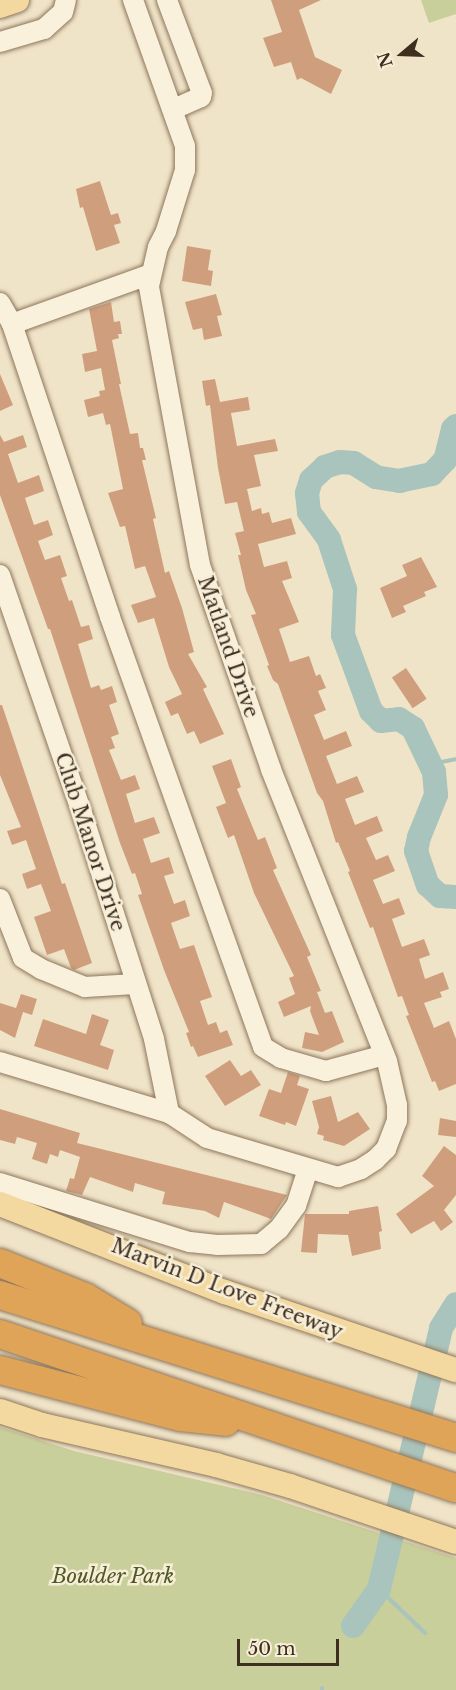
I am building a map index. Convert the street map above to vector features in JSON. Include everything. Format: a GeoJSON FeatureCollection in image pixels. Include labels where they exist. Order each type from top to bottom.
{"type":"FeatureCollection","features":[{"type":"Feature","properties":{"kind":"highway"},"geometry":{"type":"LineString","coordinates":[[0,1263],[85,1297],[168,1347]]}},
{"type":"Feature","properties":{"kind":"highway"},"geometry":{"type":"LineString","coordinates":[[0,1295],[456,1438]]}},
{"type":"Feature","properties":{"kind":"highway"},"geometry":{"type":"LineString","coordinates":[[0,1334],[456,1488]]}},
{"type":"Feature","properties":{"kind":"highway"},"geometry":{"type":"LineString","coordinates":[[0,1370],[181,1417],[276,1428]]}},
{"type":"Feature","properties":{"kind":"main road"},"geometry":{"type":"LineString","coordinates":[[0,6],[18,0]]}},
{"type":"Feature","properties":{"kind":"main road","name":"Marvin D Love Freeway"},"geometry":{"type":"LineString","coordinates":[[0,1204],[225,1292],[456,1370]]}},
{"type":"Feature","properties":{"kind":"main road"},"geometry":{"type":"LineString","coordinates":[[0,1411],[42,1425],[216,1465],[290,1486],[456,1542]]}},
{"type":"Feature","properties":{"kind":"street"},"geometry":{"type":"LineString","coordinates":[[0,42],[44,29],[63,12],[66,0]]}},
{"type":"Feature","properties":{"kind":"street"},"geometry":{"type":"LineString","coordinates":[[167,0],[202,93],[201,97],[174,109]]}},
{"type":"Feature","properties":{"kind":"street","name":"Matland Drive"},"geometry":{"type":"LineString","coordinates":[[0,1062],[169,1113],[207,1138],[308,1170],[338,1177],[361,1169],[386,1149],[397,1121],[398,1105],[384,1055],[271,769],[207,589],[150,301],[151,274],[187,158],[174,109],[139,2]]}},
{"type":"Feature","properties":{"kind":"street"},"geometry":{"type":"LineString","coordinates":[[12,324],[151,274]]}},
{"type":"Feature","properties":{"kind":"street"},"geometry":{"type":"LineString","coordinates":[[0,303],[12,324],[110,617],[263,1047],[281,1058],[326,1071],[384,1055]]}},
{"type":"Feature","properties":{"kind":"street","name":"Club Manor Drive"},"geometry":{"type":"LineString","coordinates":[[0,575],[78,802],[163,1073],[169,1113]]}},
{"type":"Feature","properties":{"kind":"street"},"geometry":{"type":"LineString","coordinates":[[0,899],[23,958],[40,969],[85,987],[135,984]]}},
{"type":"Feature","properties":{"kind":"street"},"geometry":{"type":"LineString","coordinates":[[0,1183],[190,1242],[217,1245],[261,1244],[279,1229],[296,1206],[308,1170]]}},
{"type":"Feature","properties":{"kind":"green space"},"geometry":{"type":"Polygon","coordinates":[[[421,0],[456,0],[456,14],[429,23],[421,0]]]}},
{"type":"Feature","properties":{"kind":"green space","name":"Boulder Park"},"geometry":{"type":"Polygon","coordinates":[[[0,1427],[74,1451],[262,1495],[456,1558],[456,1690],[0,1690],[0,1427]]]}},
{"type":"Feature","properties":{"kind":"building"},"geometry":{"type":"Polygon","coordinates":[[[271,0],[321,0],[299,10],[315,57],[342,70],[331,94],[301,78],[297,80],[291,62],[274,67],[263,38],[282,32],[271,0]]]}},
{"type":"Feature","properties":{"kind":"building"},"geometry":{"type":"Polygon","coordinates":[[[100,181],[111,215],[118,213],[121,223],[114,225],[120,243],[96,251],[83,207],[80,208],[76,189],[100,181]]]}},
{"type":"Feature","properties":{"kind":"building"},"geometry":{"type":"Polygon","coordinates":[[[187,246],[211,250],[208,270],[213,271],[211,286],[182,281],[187,246]]]}},
{"type":"Feature","properties":{"kind":"building"},"geometry":{"type":"Polygon","coordinates":[[[216,294],[222,315],[217,316],[222,336],[204,340],[202,328],[193,330],[185,302],[216,294]]]}},
{"type":"Feature","properties":{"kind":"building"},"geometry":{"type":"Polygon","coordinates":[[[111,302],[114,322],[120,321],[122,334],[118,334],[119,338],[112,340],[121,384],[119,384],[130,434],[138,433],[140,448],[143,448],[146,460],[142,460],[156,518],[153,519],[165,573],[169,571],[182,608],[194,652],[188,654],[207,687],[203,689],[224,734],[200,744],[194,731],[187,734],[178,713],[171,716],[165,702],[182,694],[169,667],[154,618],[138,623],[131,605],[156,597],[145,566],[135,569],[125,526],[120,527],[108,493],[123,489],[110,424],[106,425],[103,413],[88,417],[84,400],[100,396],[99,391],[105,390],[101,368],[85,372],[82,354],[97,351],[89,309],[111,302]]]}},
{"type":"Feature","properties":{"kind":"building"},"geometry":{"type":"Polygon","coordinates":[[[0,374],[13,405],[0,411],[0,374]]]}},
{"type":"Feature","properties":{"kind":"building"},"geometry":{"type":"Polygon","coordinates":[[[215,379],[220,402],[248,397],[250,410],[231,413],[237,446],[275,439],[278,451],[254,455],[261,486],[247,489],[252,511],[261,508],[262,514],[269,512],[272,523],[291,518],[296,534],[258,544],[264,567],[287,561],[292,578],[282,581],[299,622],[279,629],[290,662],[309,656],[316,676],[320,674],[326,688],[318,691],[326,710],[314,715],[324,740],[346,731],[352,746],[326,756],[337,784],[357,776],[364,792],[345,799],[355,825],[377,816],[383,831],[366,838],[376,860],[388,855],[395,871],[373,880],[383,904],[399,898],[405,914],[392,919],[402,947],[424,939],[430,955],[419,959],[425,979],[443,972],[449,989],[440,992],[442,997],[424,1003],[434,1028],[449,1021],[456,1039],[456,1084],[439,1091],[435,1081],[432,1082],[406,1016],[409,1015],[402,996],[398,997],[373,927],[370,928],[348,872],[350,871],[338,842],[336,843],[323,801],[317,793],[278,684],[273,680],[267,666],[269,665],[251,615],[256,614],[246,590],[238,555],[241,555],[235,533],[244,531],[237,502],[225,504],[210,405],[206,406],[202,381],[215,379]]]}},
{"type":"Feature","properties":{"kind":"building"},"geometry":{"type":"Polygon","coordinates":[[[0,435],[4,442],[23,435],[27,447],[8,454],[18,483],[39,475],[44,491],[25,498],[34,525],[48,520],[53,535],[38,541],[45,560],[60,555],[67,576],[61,578],[69,601],[72,600],[81,627],[89,625],[93,639],[78,644],[91,688],[99,685],[101,690],[112,686],[117,702],[109,705],[119,734],[111,737],[115,748],[109,750],[121,780],[135,775],[140,789],[126,794],[135,823],[154,817],[160,833],[143,839],[151,863],[169,857],[174,873],[164,876],[174,904],[185,900],[190,916],[171,923],[180,949],[194,945],[212,997],[200,1001],[208,1025],[216,1022],[220,1033],[227,1030],[233,1045],[198,1057],[193,1046],[191,1047],[186,1033],[189,1032],[138,895],[142,894],[135,873],[132,874],[120,843],[50,629],[48,629],[0,495],[0,435]]]}},
{"type":"Feature","properties":{"kind":"building"},"geometry":{"type":"Polygon","coordinates":[[[421,557],[437,587],[424,592],[426,596],[403,606],[406,612],[392,618],[380,588],[407,576],[402,565],[421,557]]]}},
{"type":"Feature","properties":{"kind":"building"},"geometry":{"type":"Polygon","coordinates":[[[406,668],[427,699],[413,708],[392,678],[406,668]]]}},
{"type":"Feature","properties":{"kind":"building"},"geometry":{"type":"Polygon","coordinates":[[[0,705],[2,705],[62,884],[65,883],[92,963],[74,970],[71,968],[64,949],[47,955],[34,917],[51,911],[41,884],[27,889],[22,874],[36,869],[26,840],[12,845],[7,831],[21,827],[0,775],[0,705]]]}},
{"type":"Feature","properties":{"kind":"building"},"geometry":{"type":"Polygon","coordinates":[[[231,759],[241,787],[237,789],[258,840],[265,837],[277,868],[273,870],[311,955],[307,957],[321,991],[317,992],[325,1013],[332,1011],[344,1042],[322,1052],[302,1048],[305,1032],[319,1035],[310,1011],[311,1006],[284,1017],[278,1002],[295,994],[289,978],[294,976],[254,893],[234,835],[228,838],[216,807],[226,803],[212,766],[231,759]]]}},
{"type":"Feature","properties":{"kind":"building"},"geometry":{"type":"Polygon","coordinates":[[[21,994],[37,999],[32,1015],[23,1012],[15,1038],[0,1030],[0,1003],[16,1008],[21,994]]]}},
{"type":"Feature","properties":{"kind":"building"},"geometry":{"type":"Polygon","coordinates":[[[92,1014],[109,1020],[100,1045],[114,1050],[108,1070],[34,1046],[43,1019],[86,1034],[92,1014]]]}},
{"type":"Feature","properties":{"kind":"building"},"geometry":{"type":"Polygon","coordinates":[[[230,1060],[241,1076],[251,1070],[261,1085],[225,1106],[205,1076],[230,1060]]]}},
{"type":"Feature","properties":{"kind":"building"},"geometry":{"type":"Polygon","coordinates":[[[288,1072],[300,1076],[297,1085],[309,1089],[296,1126],[286,1122],[285,1125],[259,1116],[269,1089],[281,1093],[288,1072]]]}},
{"type":"Feature","properties":{"kind":"building"},"geometry":{"type":"Polygon","coordinates":[[[331,1096],[338,1122],[358,1112],[370,1129],[344,1146],[323,1140],[324,1136],[317,1134],[319,1127],[312,1101],[331,1096]]]}},
{"type":"Feature","properties":{"kind":"building"},"geometry":{"type":"Polygon","coordinates":[[[0,1109],[80,1133],[77,1143],[287,1195],[271,1219],[224,1202],[219,1218],[205,1211],[162,1204],[165,1192],[135,1183],[133,1192],[90,1177],[82,1195],[66,1191],[70,1178],[74,1179],[80,1157],[60,1150],[58,1157],[50,1154],[47,1164],[32,1159],[37,1143],[17,1137],[15,1144],[0,1140],[0,1109]]]}},
{"type":"Feature","properties":{"kind":"building"},"geometry":{"type":"Polygon","coordinates":[[[440,1118],[456,1121],[456,1137],[438,1135],[440,1118]]]}},
{"type":"Feature","properties":{"kind":"building"},"geometry":{"type":"Polygon","coordinates":[[[444,1146],[456,1155],[456,1195],[444,1210],[453,1222],[441,1231],[434,1221],[411,1234],[396,1214],[434,1186],[422,1176],[444,1146]]]}},
{"type":"Feature","properties":{"kind":"building"},"geometry":{"type":"Polygon","coordinates":[[[378,1206],[382,1231],[379,1232],[381,1249],[352,1256],[348,1235],[318,1234],[317,1253],[301,1252],[305,1214],[349,1214],[349,1211],[378,1206]]]}},
{"type":"Feature","properties":{"kind":"waterway"},"geometry":{"type":"LineString","coordinates":[[456,426],[453,429],[445,460],[432,474],[400,481],[376,477],[354,463],[340,462],[325,467],[311,480],[307,493],[309,512],[329,540],[345,589],[343,635],[371,711],[381,721],[399,719],[413,728],[434,772],[436,795],[419,837],[416,851],[428,885],[440,896],[456,897]]}},
{"type":"Feature","properties":{"kind":"waterway"},"geometry":{"type":"LineString","coordinates":[[431,764],[456,759]]}},
{"type":"Feature","properties":{"kind":"waterway"},"geometry":{"type":"LineString","coordinates":[[353,1626],[379,1589],[441,1328],[456,1304]]}},
{"type":"Feature","properties":{"kind":"waterway"},"geometry":{"type":"LineString","coordinates":[[379,1589],[425,1633]]}}]}
